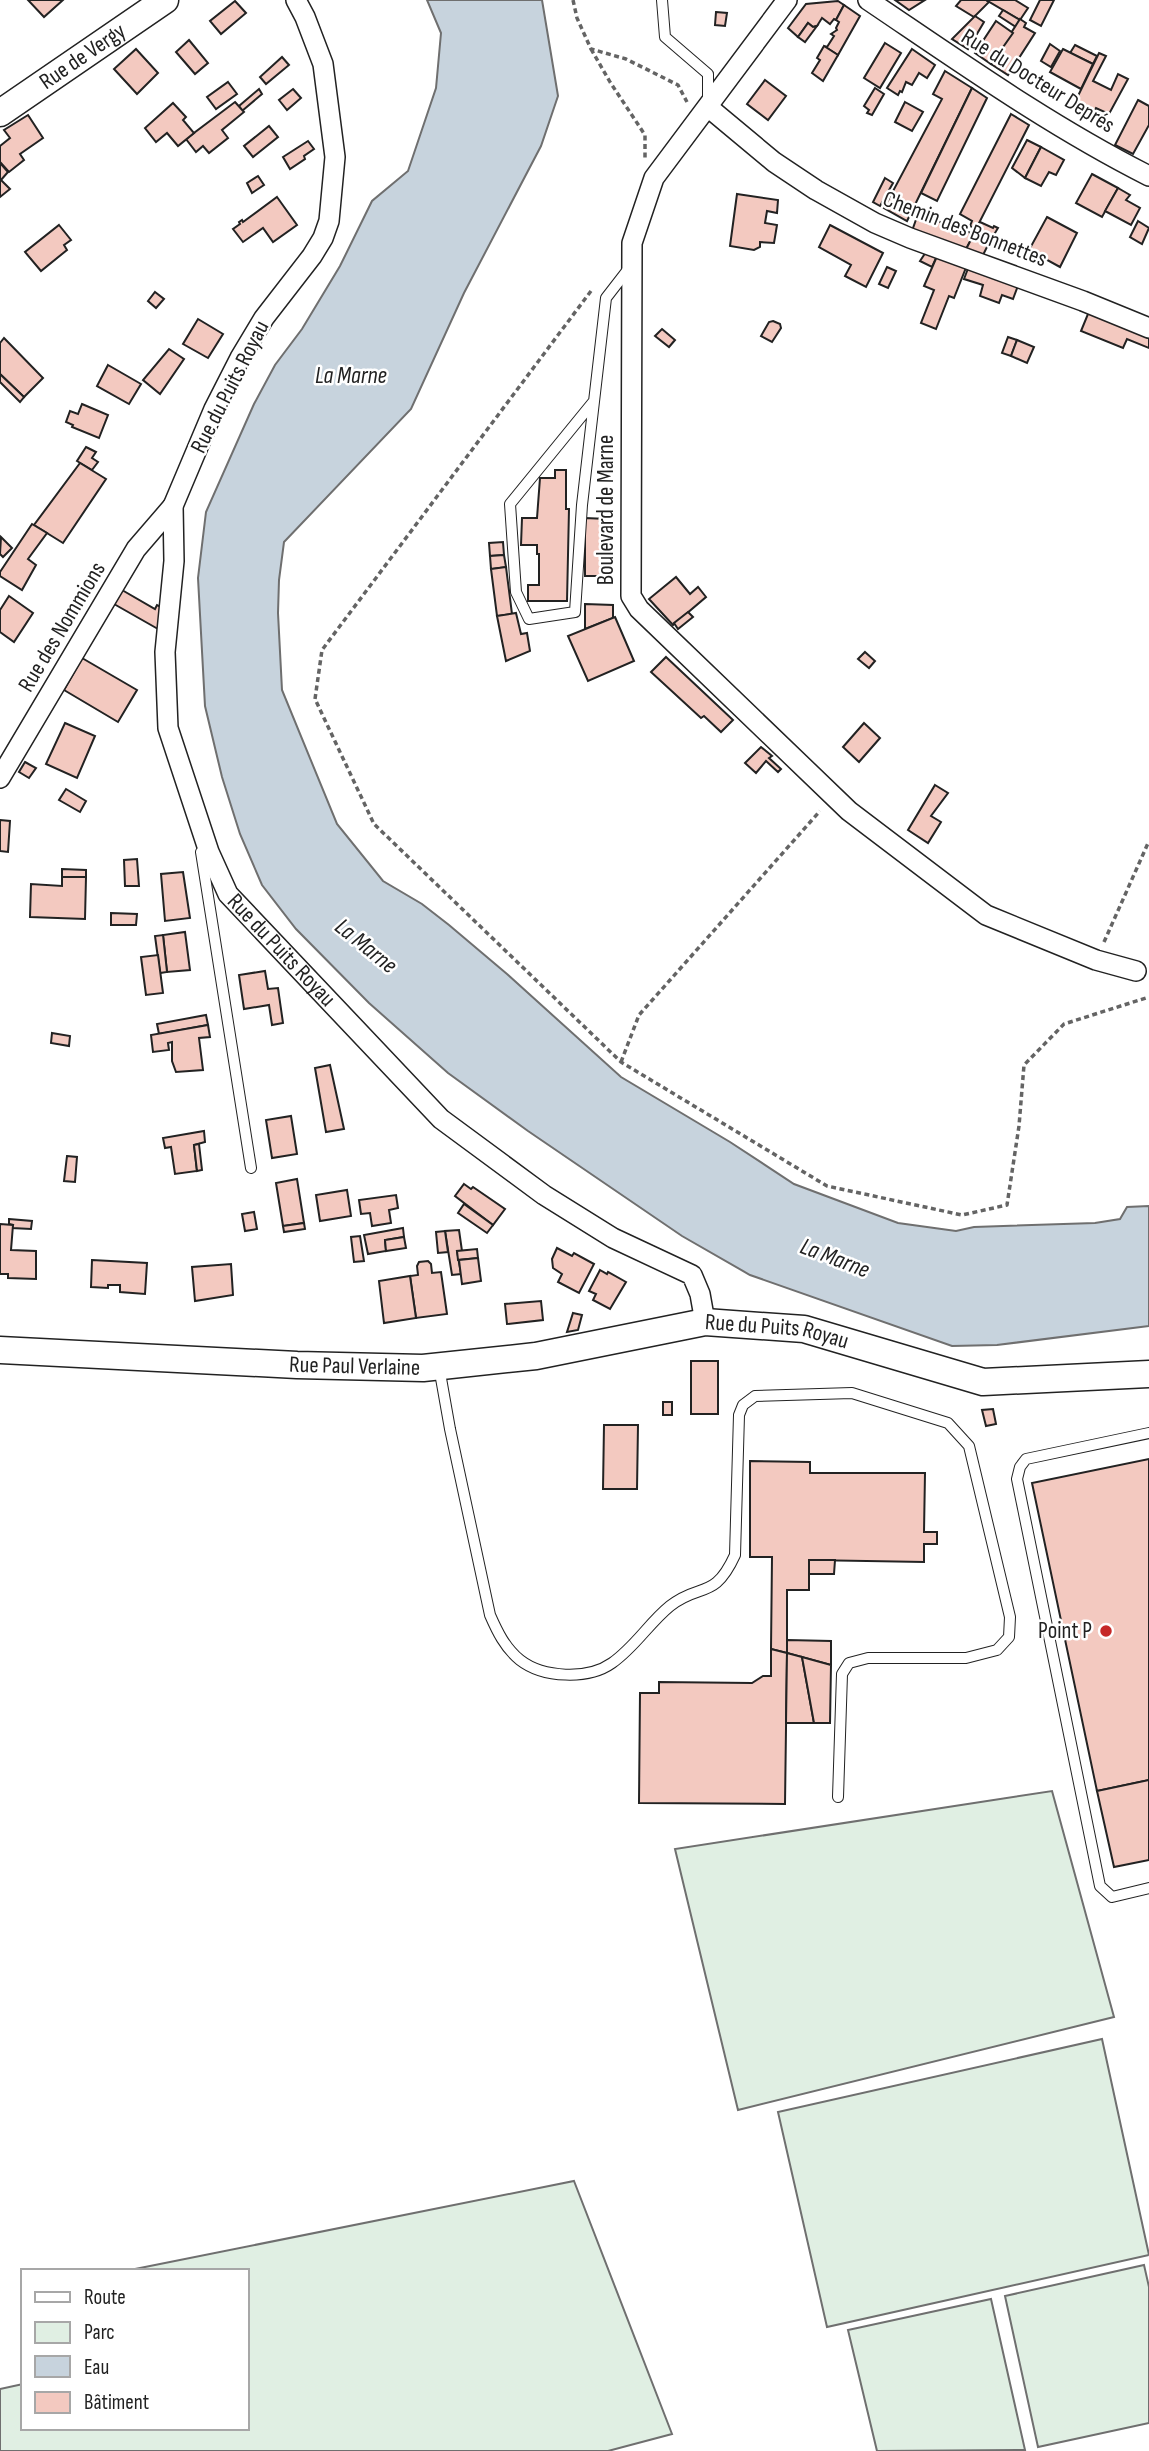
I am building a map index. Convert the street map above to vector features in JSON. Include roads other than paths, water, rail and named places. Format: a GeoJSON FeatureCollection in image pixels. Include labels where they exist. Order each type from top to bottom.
{"type":"FeatureCollection","features":[{"type":"Feature","properties":{"kind":"street","name":"Rue de Vergy"},"geometry":{"type":"LineString","coordinates":[[0,113],[165,0]]}},
{"type":"Feature","properties":{"kind":"street","name":"Rue du Puits Royau"},"geometry":{"type":"LineString","coordinates":[[296,0],[324,64],[335,157],[329,221],[312,256],[264,318],[240,359],[214,409],[173,506],[174,561],[165,652],[168,728],[209,852],[228,894],[441,1119],[544,1195],[590,1224],[613,1238],[692,1275],[700,1294],[705,1322],[804,1329],[983,1382],[1149,1374]]}},
{"type":"Feature","properties":{"kind":"street","name":"Boulevard de Marne"},"geometry":{"type":"LineString","coordinates":[[787,0],[654,178],[632,243],[631,596],[639,609],[849,811],[986,915],[1096,960],[1136,971]]}},
{"type":"Feature","properties":{"kind":"street","name":"Rue du Docteur Deprés"},"geometry":{"type":"LineString","coordinates":[[868,0],[1024,104],[1100,151],[1149,176]]}},
{"type":"Feature","properties":{"kind":"street","name":"Chemin des Bonnettes"},"geometry":{"type":"LineString","coordinates":[[705,112],[816,190],[875,223],[1149,328]]}},
{"type":"Feature","properties":{"kind":"street","name":"Rue des Nommions"},"geometry":{"type":"LineString","coordinates":[[0,778],[136,549],[173,506]]}},
{"type":"Feature","properties":{"kind":"street","name":"Rue Paul Verlaine"},"geometry":{"type":"LineString","coordinates":[[0,1350],[297,1365],[439,1366],[536,1356],[705,1322]]}},
{"type":"Feature","properties":{"kind":"lane"},"geometry":{"type":"LineString","coordinates":[[662,0],[665,37],[708,74],[705,112]]}},
{"type":"Feature","properties":{"kind":"lane"},"geometry":{"type":"LineString","coordinates":[[594,401],[510,504],[516,592],[529,619],[575,612],[582,505],[606,298],[632,264]]}},
{"type":"Feature","properties":{"kind":"lane"},"geometry":{"type":"LineString","coordinates":[[195,813],[251,1168]]}},
{"type":"Feature","properties":{"kind":"lane"},"geometry":{"type":"LineString","coordinates":[[439,1366],[490,1615],[500,1638],[520,1660],[541,1671],[570,1675],[587,1673],[610,1665],[639,1641],[669,1607],[681,1599],[704,1591],[727,1573],[735,1555],[739,1415],[743,1405],[755,1396],[852,1393],[948,1423],[969,1446],[1010,1617],[1009,1637],[997,1650],[966,1658],[868,1658],[849,1663],[842,1674],[838,1797]]}},
{"type":"Feature","properties":{"kind":"lane"},"geometry":{"type":"LineString","coordinates":[[1149,1433],[1026,1459],[1020,1467],[1017,1479],[1100,1886],[1112,1897],[1149,1888]]}},
{"type":"Feature","properties":{"kind":"water","name":"La Marne"},"geometry":{"type":"Polygon","coordinates":[[[427,0],[542,0],[558,96],[541,146],[464,293],[411,409],[284,542],[278,613],[282,690],[337,824],[383,881],[422,904],[449,925],[621,1077],[794,1184],[898,1223],[956,1231],[974,1227],[1095,1223],[1120,1219],[1127,1207],[1149,1206],[1149,1326],[997,1345],[952,1346],[750,1275],[682,1236],[448,1073],[369,1003],[296,929],[262,885],[240,834],[222,777],[205,706],[198,578],[206,512],[254,404],[275,365],[302,329],[340,266],[372,201],[408,171],[436,88],[441,33],[427,0]]]}},
{"type":"Feature","properties":{"kind":"place","name":"Point P"},"geometry":{"type":"Point","coordinates":[1106,1631]}}]}
